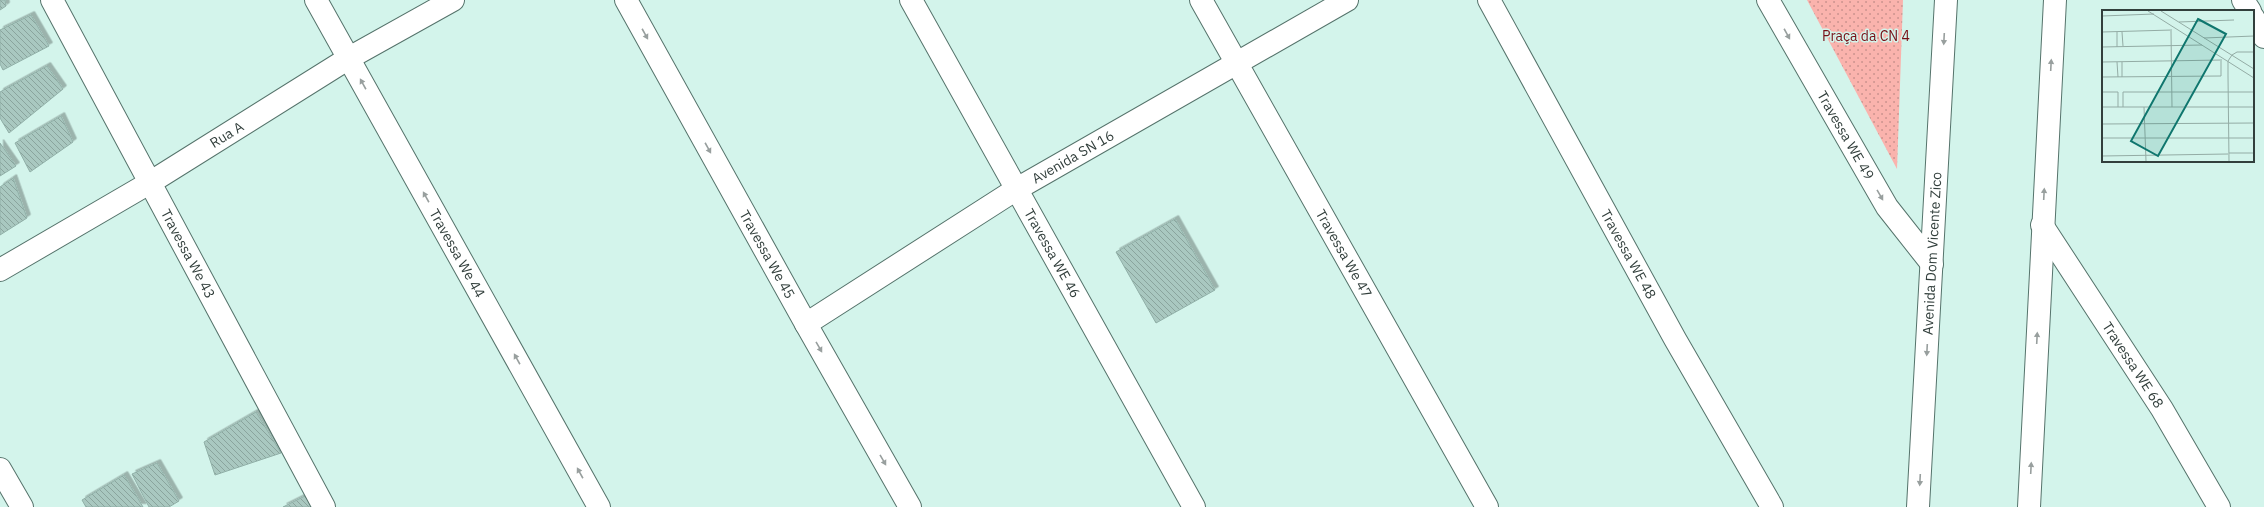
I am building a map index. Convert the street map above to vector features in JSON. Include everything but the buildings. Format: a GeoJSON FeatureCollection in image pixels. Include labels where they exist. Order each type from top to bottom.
{"type":"FeatureCollection","features":[{"type":"Feature","properties":{"kind":"street","name":"Travessa We 43"},"geometry":{"type":"LineString","coordinates":[[52,0],[324,507]]}},
{"type":"Feature","properties":{"kind":"street","name":"Travessa We 44"},"geometry":{"type":"LineString","coordinates":[[316,0],[600,507]]}},
{"type":"Feature","properties":{"kind":"street","name":"Rua A"},"geometry":{"type":"LineString","coordinates":[[0,270],[151,182],[349,58],[453,0]]}},
{"type":"Feature","properties":{"kind":"street","name":"Travessa We 45"},"geometry":{"type":"LineString","coordinates":[[626,0],[806,324],[910,507]]}},
{"type":"Feature","properties":{"kind":"street","name":"Travessa WE 46"},"geometry":{"type":"LineString","coordinates":[[911,0],[1015,190],[1194,507]]}},
{"type":"Feature","properties":{"kind":"street","name":"Travessa We 47"},"geometry":{"type":"LineString","coordinates":[[1201,0],[1487,507]]}},
{"type":"Feature","properties":{"kind":"street","name":"Avenida SN 16"},"geometry":{"type":"LineString","coordinates":[[806,324],[1015,190],[1346,0]]}},
{"type":"Feature","properties":{"kind":"street","name":"Travessa WE 48"},"geometry":{"type":"LineString","coordinates":[[1489,0],[1675,339],[1772,507]]}},
{"type":"Feature","properties":{"kind":"street","name":"Travessa WE 49"},"geometry":{"type":"LineString","coordinates":[[1768,0],[1887,207],[1932,264]]}},
{"type":"Feature","properties":{"kind":"street","name":"Avenida Dom Vicente Zico"},"geometry":{"type":"LineString","coordinates":[[1918,507],[1946,0]]}},
{"type":"Feature","properties":{"kind":"street"},"geometry":{"type":"LineString","coordinates":[[2029,507],[2042,225],[2055,0]]}},
{"type":"Feature","properties":{"kind":"street"},"geometry":{"type":"LineString","coordinates":[[2243,0],[2249,10]]}},
{"type":"Feature","properties":{"kind":"street"},"geometry":{"type":"LineString","coordinates":[[2254,19],[2264,37]]}},
{"type":"Feature","properties":{"kind":"street","name":"Travessa WE 68"},"geometry":{"type":"LineString","coordinates":[[2042,225],[2162,409],[2219,507]]}},
{"type":"Feature","properties":{"kind":"street"},"geometry":{"type":"LineString","coordinates":[[0,469],[22,507]]}},
{"type":"Feature","properties":{"kind":"green space","name":"Praça da CN 4"},"geometry":{"type":"Polygon","coordinates":[[[1807,0],[1903,0],[1897,169],[1807,0]]]}}]}
